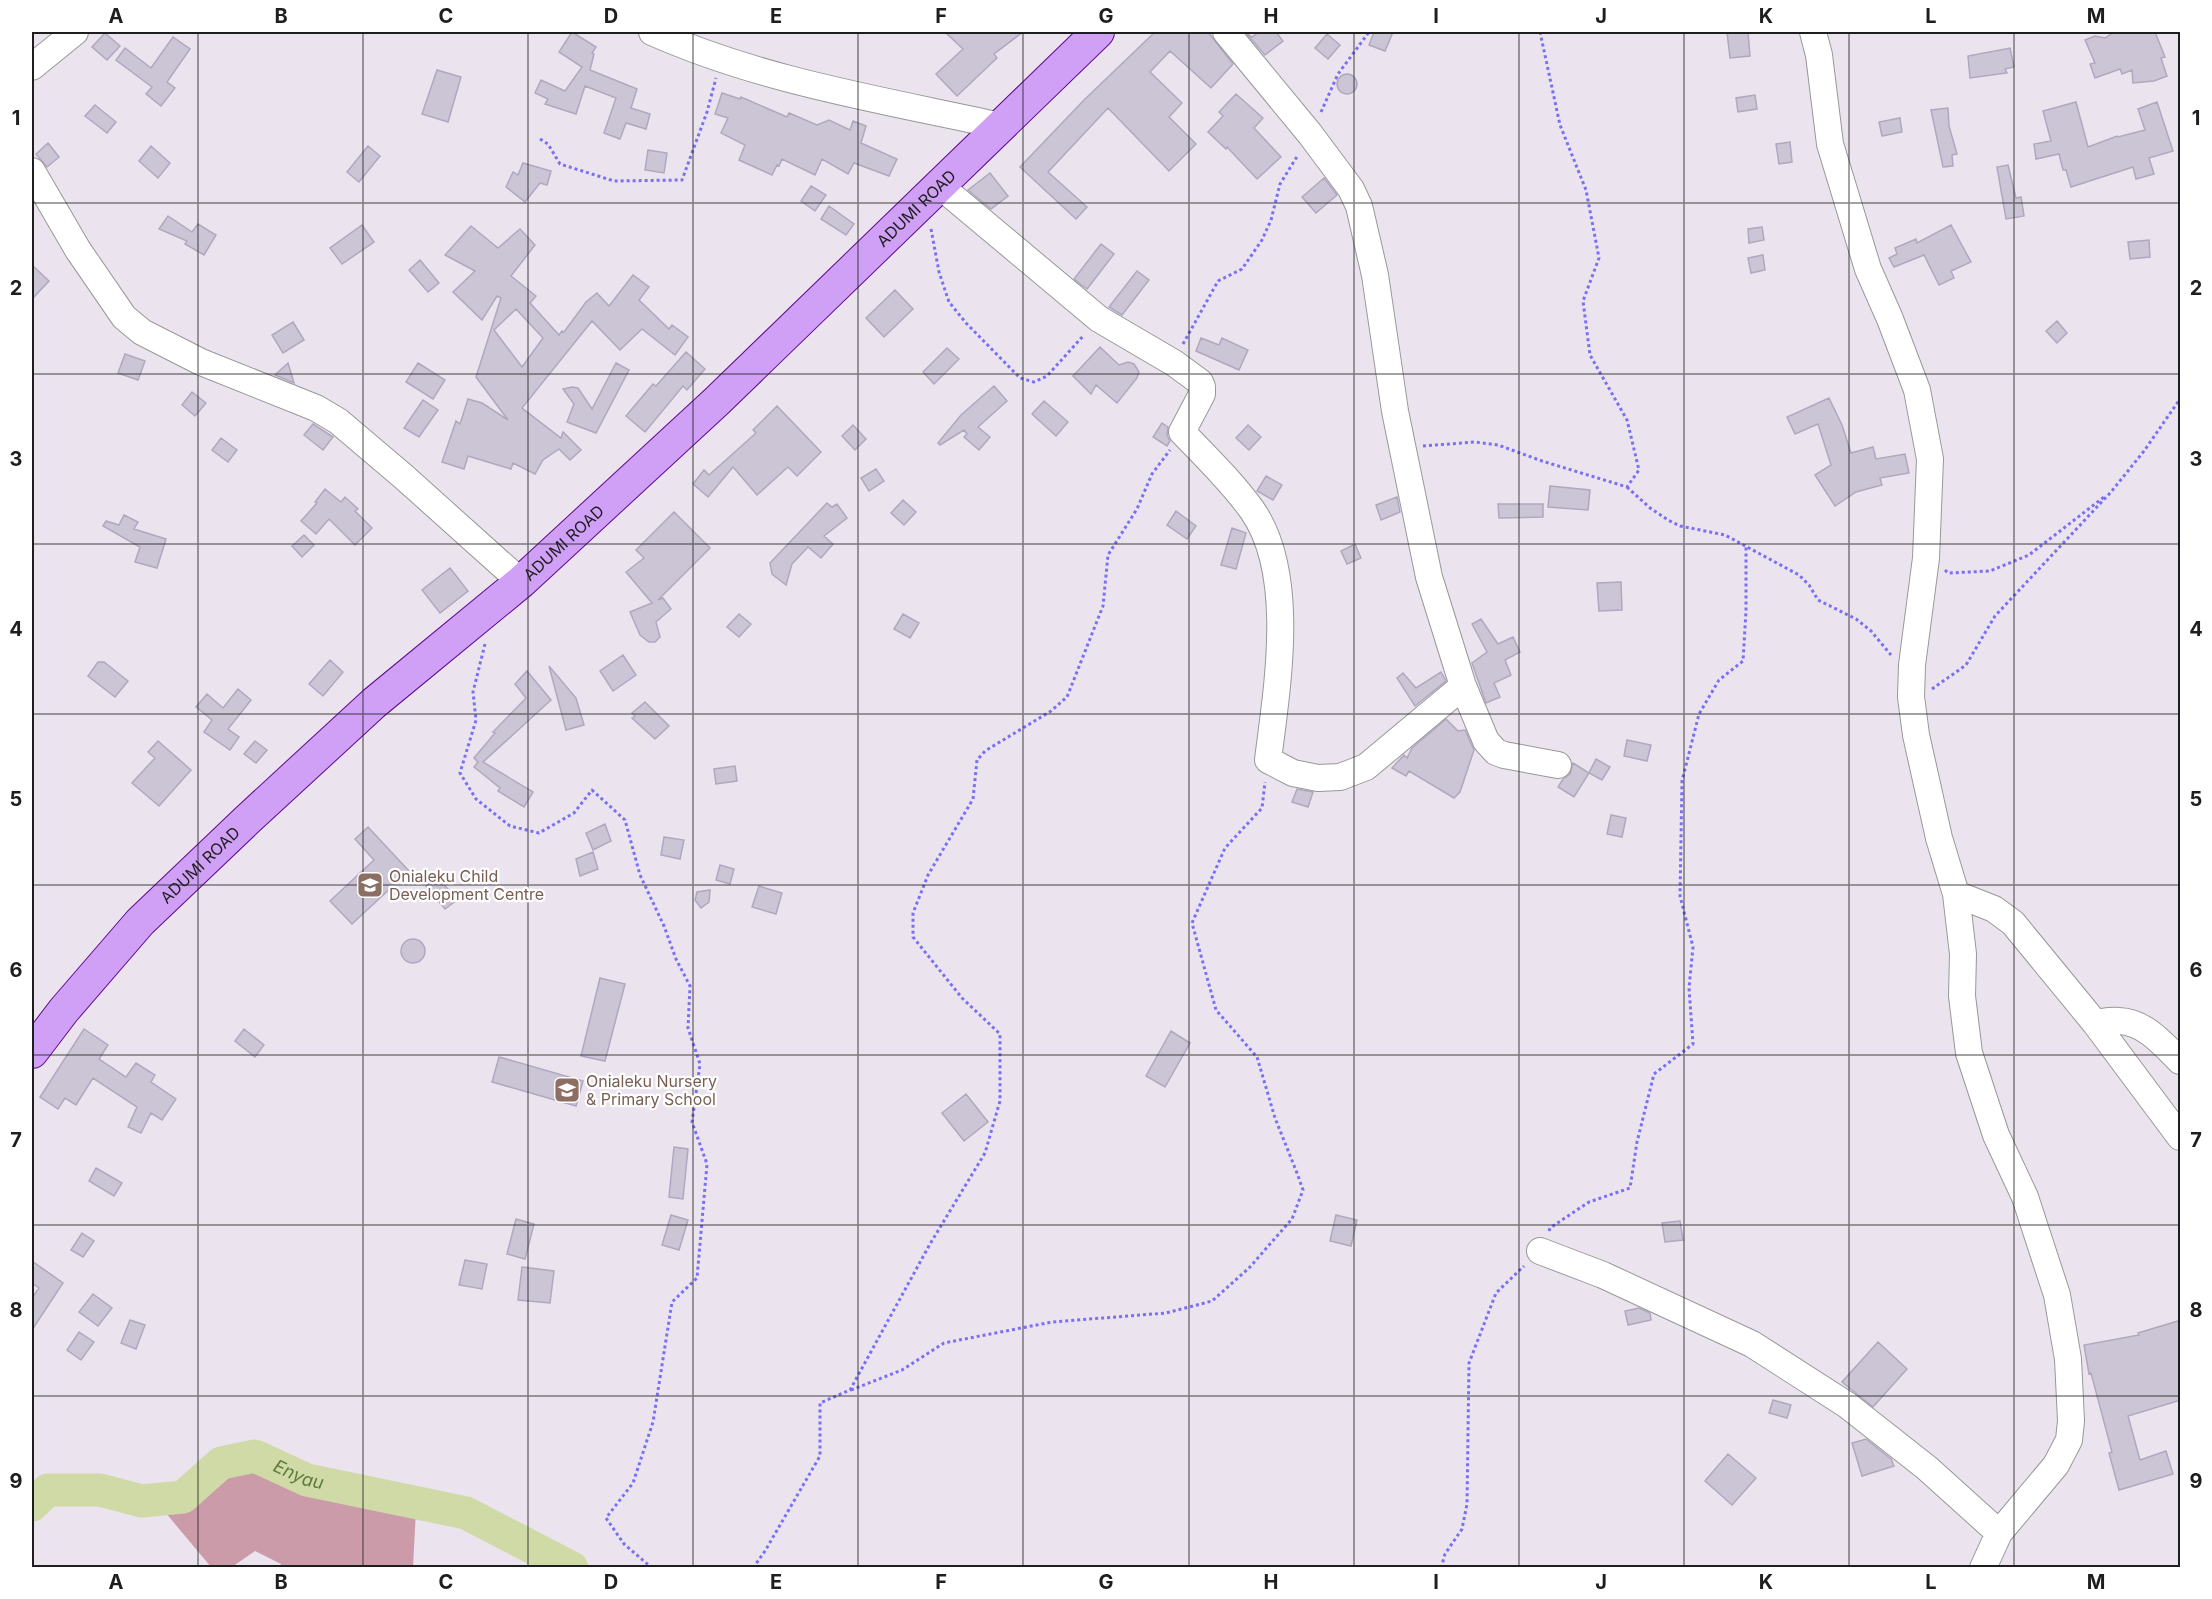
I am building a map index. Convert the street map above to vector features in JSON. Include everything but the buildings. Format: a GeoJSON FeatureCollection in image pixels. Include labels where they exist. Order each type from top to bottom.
{"type":"FeatureCollection","features":[{"type":"Feature","properties":{"kind":"main road","name":"ADUMI ROAD"},"geometry":{"type":"LineString","coordinates":[[32,1052],[64,1010],[140,922],[374,703],[521,582],[717,401],[1098,32]]}},
{"type":"Feature","properties":{"kind":"street"},"geometry":{"type":"LineString","coordinates":[[32,67],[75,32]]}},
{"type":"Feature","properties":{"kind":"street"},"geometry":{"type":"LineString","coordinates":[[652,32],[721,59],[804,83],[1001,126]]}},
{"type":"Feature","properties":{"kind":"street"},"geometry":{"type":"LineString","coordinates":[[1226,32],[1310,134],[1351,189],[1359,206],[1375,275],[1395,411],[1429,577],[1463,686],[1486,741],[1496,752],[1504,755],[1557,765]]}},
{"type":"Feature","properties":{"kind":"street"},"geometry":{"type":"LineString","coordinates":[[1813,32],[1819,55],[1830,144],[1868,269],[1917,390],[1930,459],[1926,558],[1912,665],[1911,698],[1916,735],[1939,838],[1956,894],[1963,954],[1962,996],[1969,1053],[1996,1135],[2025,1197],[2057,1294],[2068,1359],[2071,1421],[2068,1440],[2056,1465],[1999,1533],[1983,1568]]}},
{"type":"Feature","properties":{"kind":"street"},"geometry":{"type":"LineString","coordinates":[[32,171],[78,250],[124,318],[142,332],[180,352],[316,408],[338,422],[379,455],[521,582]]}},
{"type":"Feature","properties":{"kind":"street"},"geometry":{"type":"LineString","coordinates":[[934,192],[1099,319],[1174,363],[1200,382],[1202,394],[1182,432],[1253,511],[1266,536],[1274,566],[1281,625],[1280,663],[1268,760],[1293,773],[1318,778],[1340,777],[1366,767],[1463,686]]}},
{"type":"Feature","properties":{"kind":"street"},"geometry":{"type":"LineString","coordinates":[[1956,894],[1994,909],[2013,923],[2096,1023],[2181,1137]]}},
{"type":"Feature","properties":{"kind":"street"},"geometry":{"type":"LineString","coordinates":[[2096,1023],[2119,1020],[2139,1026],[2158,1038],[2181,1061]]}},
{"type":"Feature","properties":{"kind":"street"},"geometry":{"type":"LineString","coordinates":[[1540,1251],[1603,1275],[1752,1344],[1847,1405],[1927,1468],[1999,1533]]}},
{"type":"Feature","properties":{"kind":"path"},"geometry":{"type":"LineString","coordinates":[[1174,363],[1218,281],[1242,269],[1262,240],[1271,220],[1280,184],[1310,134],[1338,74],[1369,32]]}},
{"type":"Feature","properties":{"kind":"path"},"geometry":{"type":"LineString","coordinates":[[1540,32],[1560,124],[1586,190],[1599,258],[1583,301],[1590,355],[1627,420],[1639,470],[1627,487]]}},
{"type":"Feature","properties":{"kind":"path"},"geometry":{"type":"LineString","coordinates":[[540,139],[548,144],[560,164],[614,181],[681,180],[707,112],[721,59]]}},
{"type":"Feature","properties":{"kind":"path"},"geometry":{"type":"LineString","coordinates":[[934,192],[932,242],[950,302],[966,323],[1020,378],[1034,382],[1047,376],[1099,319]]}},
{"type":"Feature","properties":{"kind":"path"},"geometry":{"type":"LineString","coordinates":[[1911,698],[1931,689],[1966,665],[1995,616],[2111,492],[2181,399]]}},
{"type":"Feature","properties":{"kind":"path"},"geometry":{"type":"LineString","coordinates":[[850,1390],[930,1244],[985,1154],[1000,1101],[1000,1034],[962,998],[913,937],[913,913],[928,875],[973,799],[977,760],[985,751],[1051,711],[1067,697],[1103,606],[1108,555],[1137,509],[1152,474],[1182,432]]}},
{"type":"Feature","properties":{"kind":"path"},"geometry":{"type":"LineString","coordinates":[[1403,447],[1475,442],[1498,445],[1627,487],[1650,508],[1668,520],[1680,526],[1725,535],[1799,575],[1809,585],[1818,600],[1856,619],[1871,631],[1891,655],[1912,665]]}},
{"type":"Feature","properties":{"kind":"path"},"geometry":{"type":"LineString","coordinates":[[1926,558],[1948,573],[1990,571],[2028,555],[2111,492]]}},
{"type":"Feature","properties":{"kind":"path"},"geometry":{"type":"LineString","coordinates":[[1441,1568],[1445,1554],[1462,1529],[1467,1504],[1469,1363],[1496,1293],[1540,1251],[1550,1228],[1589,1202],[1630,1188],[1637,1142],[1654,1074],[1693,1044],[1689,988],[1693,947],[1680,896],[1682,781],[1699,714],[1719,680],[1743,661],[1746,547]]}},
{"type":"Feature","properties":{"kind":"path"},"geometry":{"type":"LineString","coordinates":[[485,643],[473,692],[476,720],[460,773],[476,799],[510,826],[539,833],[574,813],[592,790],[625,820],[640,875],[690,986],[688,1028],[700,1064],[693,1122],[707,1164],[697,1278],[672,1302],[653,1422],[633,1483],[606,1518],[624,1544],[652,1568]]}},
{"type":"Feature","properties":{"kind":"path"},"geometry":{"type":"LineString","coordinates":[[753,1568],[820,1456],[820,1402],[902,1370],[944,1343],[1052,1322],[1166,1313],[1212,1301],[1249,1268],[1292,1219],[1303,1190],[1275,1118],[1257,1057],[1216,1010],[1192,923],[1226,848],[1262,808],[1268,760]]}},
{"type":"Feature","properties":{"kind":"shaded area"},"geometry":{"type":"Polygon","coordinates":[[[259,1471],[305,1491],[416,1510],[413,1567],[280,1567],[281,1564],[255,1551],[232,1567],[211,1567],[165,1512],[223,1475],[259,1471]]]}},
{"type":"Feature","properties":{"kind":"waterway","name":"Enyau"},"geometry":{"type":"LineString","coordinates":[[32,1505],[48,1490],[100,1490],[142,1501],[183,1497],[221,1463],[255,1456],[307,1480],[466,1513],[572,1568]]}},
{"type":"Feature","properties":{"kind":"place","name":"Onialeku Child Development Centre"},"geometry":{"type":"Point","coordinates":[370,885]}},
{"type":"Feature","properties":{"kind":"place","name":"Onialeku Nursery & Primary School"},"geometry":{"type":"Point","coordinates":[567,1090]}}]}
